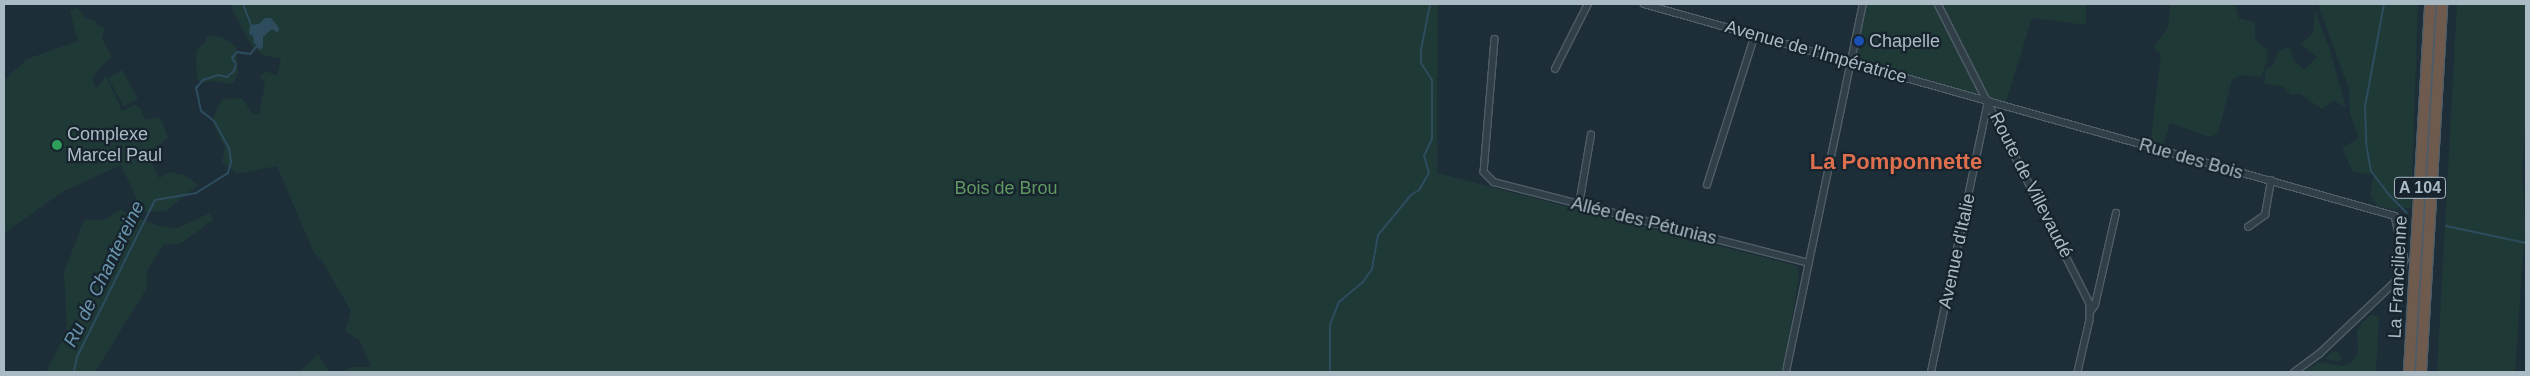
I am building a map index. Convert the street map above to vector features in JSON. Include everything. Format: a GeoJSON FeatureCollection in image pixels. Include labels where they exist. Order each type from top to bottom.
{"type":"FeatureCollection","features":[{"type":"Feature","properties":{"kind":"highway","name":"La Francilienne"},"geometry":{"type":"LineString","coordinates":[[2409,372],[2430,4]]}},
{"type":"Feature","properties":{"kind":"highway","name":"La Francilienne"},"geometry":{"type":"LineString","coordinates":[[2421,372],[2442,4]]}},
{"type":"Feature","properties":{"kind":"street"},"geometry":{"type":"LineString","coordinates":[[1555,69],[1588,4]]}},
{"type":"Feature","properties":{"kind":"street","name":"Avenue de l'Impératrice"},"geometry":{"type":"LineString","coordinates":[[1644,4],[1988,101]]}},
{"type":"Feature","properties":{"kind":"street"},"geometry":{"type":"LineString","coordinates":[[1786,372],[1863,4]]}},
{"type":"Feature","properties":{"kind":"street","name":"Route de Villevaudé"},"geometry":{"type":"LineString","coordinates":[[1938,4],[2083,288],[2091,311]]}},
{"type":"Feature","properties":{"kind":"street"},"geometry":{"type":"LineString","coordinates":[[1706,185],[1754,35]]}},
{"type":"Feature","properties":{"kind":"street","name":"Allée des Pétunias"},"geometry":{"type":"LineString","coordinates":[[1495,40],[1484,172],[1494,182],[1809,263]]}},
{"type":"Feature","properties":{"kind":"street","name":"Rue des Bois"},"geometry":{"type":"LineString","coordinates":[[1988,101],[2395,216],[2405,260],[2400,278],[2320,354],[2295,372]]}},
{"type":"Feature","properties":{"kind":"street","name":"Avenue d'Italie"},"geometry":{"type":"LineString","coordinates":[[1931,372],[1988,101]]}},
{"type":"Feature","properties":{"kind":"street"},"geometry":{"type":"LineString","coordinates":[[1579,205],[1591,135]]}},
{"type":"Feature","properties":{"kind":"street"},"geometry":{"type":"LineString","coordinates":[[2248,227],[2265,215],[2271,181]]}},
{"type":"Feature","properties":{"kind":"street"},"geometry":{"type":"LineString","coordinates":[[2078,372],[2091,311],[2095,306],[2116,213]]}},
{"type":"Feature","properties":{"kind":"green space","name":"Bois de Brou"},"geometry":{"type":"Polygon","coordinates":[[[233,4],[1438,4],[1437,173],[1797,266],[1799,277],[1784,366],[1781,372],[339,372],[352,367],[371,367],[360,341],[345,331],[351,311],[322,261],[314,253],[277,166],[237,174],[222,162],[225,148],[214,126],[213,117],[222,99],[242,98],[252,113],[259,114],[265,84],[260,76],[266,71],[277,76],[281,59],[263,55],[252,46],[232,10],[233,4]]]}},
{"type":"Feature","properties":{"kind":"green space"},"geometry":{"type":"Polygon","coordinates":[[[1866,4],[2086,4],[2086,25],[2032,18],[2006,102],[1852,58],[1866,4]]]}},
{"type":"Feature","properties":{"kind":"green space"},"geometry":{"type":"Polygon","coordinates":[[[2170,4],[2235,4],[2239,18],[2255,22],[2255,39],[2267,49],[2268,59],[2261,77],[2240,75],[2232,80],[2218,133],[2210,137],[2170,123],[2162,150],[2150,147],[2161,54],[2153,47],[2168,28],[2170,4]]]}},
{"type":"Feature","properties":{"kind":"green space"},"geometry":{"type":"Polygon","coordinates":[[[2318,4],[2418,4],[2411,209],[2399,207],[2394,210],[2377,206],[2370,195],[2374,175],[2353,172],[2342,148],[2359,138],[2350,114],[2349,89],[2318,4]]]}},
{"type":"Feature","properties":{"kind":"green space"},"geometry":{"type":"Polygon","coordinates":[[[2457,4],[2526,4],[2526,116],[2522,172],[2525,226],[2515,372],[2437,372],[2457,4]]]}},
{"type":"Feature","properties":{"kind":"green space"},"geometry":{"type":"Polygon","coordinates":[[[77,7],[86,19],[94,20],[98,26],[105,28],[102,39],[112,57],[104,63],[92,78],[96,89],[106,76],[122,111],[134,105],[140,107],[145,120],[160,117],[168,138],[154,149],[152,164],[159,178],[171,172],[185,175],[198,185],[166,211],[143,212],[121,165],[64,191],[4,233],[4,80],[27,59],[78,41],[70,11],[77,7]]]}},
{"type":"Feature","properties":{"kind":"green space"},"geometry":{"type":"Polygon","coordinates":[[[2315,11],[2330,50],[2346,108],[2334,100],[2322,109],[2300,94],[2291,95],[2283,87],[2264,83],[2266,69],[2273,65],[2278,52],[2289,46],[2294,61],[2304,69],[2317,57],[2301,44],[2313,33],[2315,11]]]}},
{"type":"Feature","properties":{"kind":"green space"},"geometry":{"type":"Polygon","coordinates":[[[212,35],[226,39],[236,47],[238,72],[234,82],[229,84],[211,81],[201,83],[197,79],[196,52],[204,44],[207,37],[212,35]]]}},
{"type":"Feature","properties":{"kind":"green space"},"geometry":{"type":"Polygon","coordinates":[[[122,70],[138,99],[124,107],[108,78],[122,70]]]}},
{"type":"Feature","properties":{"kind":"green space"},"geometry":{"type":"Polygon","coordinates":[[[120,210],[158,226],[177,228],[210,213],[213,220],[180,244],[164,244],[147,271],[147,288],[95,372],[46,372],[67,331],[64,272],[84,220],[104,220],[120,210]]]}},
{"type":"Feature","properties":{"kind":"green space"},"geometry":{"type":"Polygon","coordinates":[[[2371,315],[2379,317],[2376,372],[2302,372],[2319,362],[2344,366],[2352,362],[2358,353],[2357,331],[2362,322],[2371,315]]]}},
{"type":"Feature","properties":{"kind":"green space"},"geometry":{"type":"Polygon","coordinates":[[[2337,351],[2341,356],[2340,362],[2325,359],[2332,352],[2337,351]]]}},
{"type":"Feature","properties":{"kind":"green space"},"geometry":{"type":"Polygon","coordinates":[[[318,354],[330,372],[299,372],[318,354]]]}},
{"type":"Feature","properties":{"kind":"water"},"geometry":{"type":"Polygon","coordinates":[[[265,18],[271,18],[279,28],[278,33],[272,29],[263,37],[263,47],[260,50],[254,43],[253,36],[249,34],[250,25],[259,24],[265,18]]]}},
{"type":"Feature","properties":{"kind":"waterway","name":"Ru de Chantereine"},"geometry":{"type":"LineString","coordinates":[[243,4],[251,25]]}},
{"type":"Feature","properties":{"kind":"waterway"},"geometry":{"type":"LineString","coordinates":[[1330,372],[1330,325],[1339,302],[1363,282],[1372,269],[1378,235],[1411,195],[1419,190],[1429,173],[1424,156],[1432,139],[1432,80],[1421,63],[1421,50],[1430,4]]}},
{"type":"Feature","properties":{"kind":"waterway"},"geometry":{"type":"LineString","coordinates":[[2384,4],[2365,107],[2366,143],[2371,171],[2389,195],[2407,213]]}},
{"type":"Feature","properties":{"kind":"waterway","name":"Ru de Chantereine"},"geometry":{"type":"LineString","coordinates":[[74,372],[77,357],[155,200],[196,193],[228,173],[231,162],[229,148],[214,121],[201,111],[196,88],[203,80],[218,75],[227,77],[234,71],[236,64],[232,58],[237,52],[250,54],[258,45]]}},
{"type":"Feature","properties":{"kind":"waterway"},"geometry":{"type":"LineString","coordinates":[[2446,226],[2526,243]]}},
{"type":"Feature","properties":{"kind":"place","name":"Chapelle"},"geometry":{"type":"Point","coordinates":[1859,41]}},
{"type":"Feature","properties":{"kind":"place","name":"Complexe Marcel Paul"},"geometry":{"type":"Point","coordinates":[57,145]}},
{"type":"Feature","properties":{"kind":"district","name":"La Pomponnette"},"geometry":{"type":"Point","coordinates":[1896,162]}}]}
